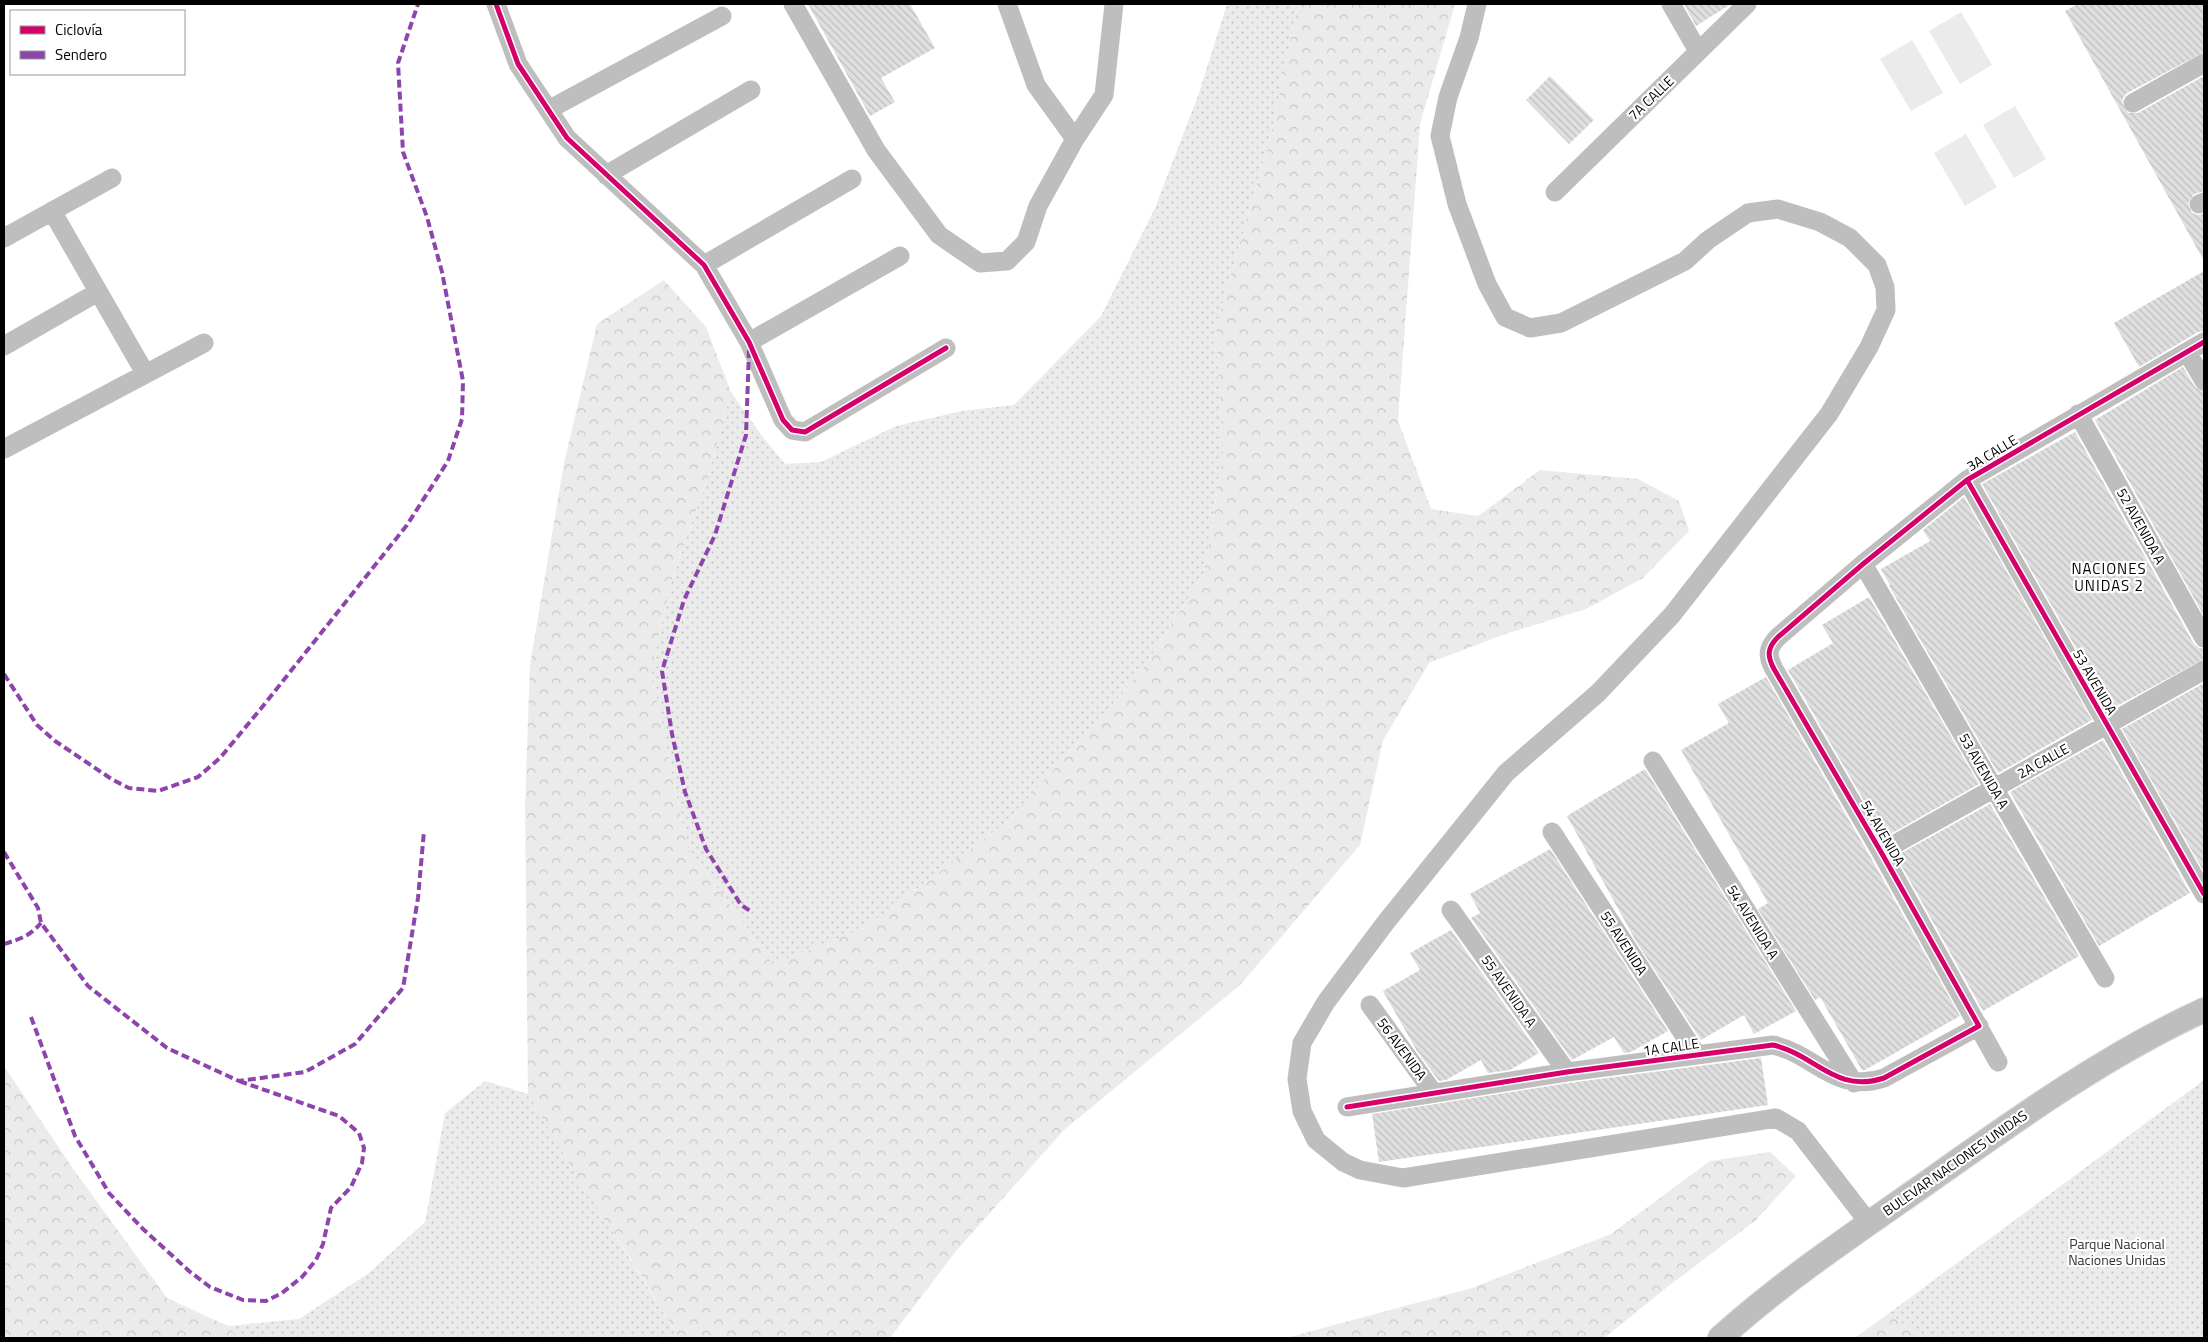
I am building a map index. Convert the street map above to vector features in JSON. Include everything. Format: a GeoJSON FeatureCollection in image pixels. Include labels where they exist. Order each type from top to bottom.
{"type":"FeatureCollection","features":[{"type":"Feature","properties":{"kind":"main road","name":"BULEVAR NACIONES UNIDAS"},"geometry":{"type":"LineString","coordinates":[[1720,1338],[1748,1313],[1869,1223],[2013,1122],[2122,1052],[2204,1010]]}},
{"type":"Feature","properties":{"kind":"street"},"geometry":{"type":"LineString","coordinates":[[496,4],[518,64],[568,138],[704,265],[749,342],[783,420],[792,430],[804,432],[946,348]]}},
{"type":"Feature","properties":{"kind":"street"},"geometry":{"type":"LineString","coordinates":[[794,4],[876,150],[939,235],[980,264],[1008,261],[1026,242],[1038,206],[1075,139],[1104,95],[1114,4]]}},
{"type":"Feature","properties":{"kind":"street"},"geometry":{"type":"LineString","coordinates":[[1007,4],[1036,85],[1075,139]]}},
{"type":"Feature","properties":{"kind":"street"},"geometry":{"type":"LineString","coordinates":[[1477,4],[1469,38],[1448,98],[1440,136],[1457,204],[1487,284],[1505,317],[1530,328],[1560,323],[1685,261],[1708,240],[1748,213],[1778,209],[1820,222],[1850,238],[1877,266],[1885,287],[1886,310],[1869,347],[1829,414],[1672,615],[1598,693],[1506,773],[1386,922],[1326,1002],[1302,1043],[1297,1079],[1302,1111],[1316,1140],[1343,1162],[1360,1170],[1403,1178],[1776,1118],[1798,1131],[1869,1223]]}},
{"type":"Feature","properties":{"kind":"street"},"geometry":{"type":"LineString","coordinates":[[1670,4],[1698,51]]}},
{"type":"Feature","properties":{"kind":"street","name":"7A CALLE"},"geometry":{"type":"LineString","coordinates":[[1554,192],[1747,4]]}},
{"type":"Feature","properties":{"kind":"street"},"geometry":{"type":"LineString","coordinates":[[550,110],[722,16]]}},
{"type":"Feature","properties":{"kind":"street"},"geometry":{"type":"LineString","coordinates":[[2133,103],[2204,64]]}},
{"type":"Feature","properties":{"kind":"street"},"geometry":{"type":"LineString","coordinates":[[606,175],[751,90]]}},
{"type":"Feature","properties":{"kind":"street"},"geometry":{"type":"LineString","coordinates":[[4,238],[112,178]]}},
{"type":"Feature","properties":{"kind":"street"},"geometry":{"type":"LineString","coordinates":[[704,265],[852,178]]}},
{"type":"Feature","properties":{"kind":"street"},"geometry":{"type":"LineString","coordinates":[[52,211],[145,373]]}},
{"type":"Feature","properties":{"kind":"street"},"geometry":{"type":"LineString","coordinates":[[749,342],[900,256]]}},
{"type":"Feature","properties":{"kind":"street"},"geometry":{"type":"LineString","coordinates":[[4,346],[98,292]]}},
{"type":"Feature","properties":{"kind":"street","name":"3A CALLE"},"geometry":{"type":"LineString","coordinates":[[1768,652],[1778,637],[1863,564],[1967,480],[2204,342]]}},
{"type":"Feature","properties":{"kind":"street"},"geometry":{"type":"LineString","coordinates":[[4,449],[204,343]]}},
{"type":"Feature","properties":{"kind":"street"},"geometry":{"type":"LineString","coordinates":[[2187,352],[2204,381]]}},
{"type":"Feature","properties":{"kind":"street","name":"52 AVENIDA A"},"geometry":{"type":"LineString","coordinates":[[2078,414],[2204,638]]}},
{"type":"Feature","properties":{"kind":"street","name":"53 AVENIDA"},"geometry":{"type":"LineString","coordinates":[[1967,480],[2204,894]]}},
{"type":"Feature","properties":{"kind":"street","name":"53 AVENIDA A"},"geometry":{"type":"LineString","coordinates":[[1863,564],[2105,978]]}},
{"type":"Feature","properties":{"kind":"street","name":"54 AVENIDA"},"geometry":{"type":"LineString","coordinates":[[1768,652],[1774,670],[1881,852],[1998,1062]]}},
{"type":"Feature","properties":{"kind":"street","name":"2A CALLE"},"geometry":{"type":"LineString","coordinates":[[1881,852],[2204,670]]}},
{"type":"Feature","properties":{"kind":"street","name":"54 AVENIDA A"},"geometry":{"type":"LineString","coordinates":[[1652,761],[1854,1083]]}},
{"type":"Feature","properties":{"kind":"street","name":"55 AVENIDA"},"geometry":{"type":"LineString","coordinates":[[1552,832],[1697,1055]]}},
{"type":"Feature","properties":{"kind":"street","name":"55 AVENIDA A"},"geometry":{"type":"LineString","coordinates":[[1451,910],[1567,1072]]}},
{"type":"Feature","properties":{"kind":"street","name":"56 AVENIDA"},"geometry":{"type":"LineString","coordinates":[[1370,1005],[1434,1092]]}},
{"type":"Feature","properties":{"kind":"street"},"geometry":{"type":"LineString","coordinates":[[1854,1083],[1870,1082],[1884,1078],[1979,1026]]}},
{"type":"Feature","properties":{"kind":"street","name":"1A CALLE"},"geometry":{"type":"LineString","coordinates":[[1347,1107],[1567,1072],[1774,1045],[1789,1050],[1840,1078],[1854,1083]]}},
{"type":"Feature","properties":{"kind":"green space"},"geometry":{"type":"Polygon","coordinates":[[[1227,4],[1298,4],[1271,135],[1216,327],[1223,455],[1204,573],[1141,672],[1007,822],[863,929],[773,964],[687,846],[651,671],[672,579],[709,474],[731,392],[762,436],[785,464],[821,462],[896,426],[962,411],[1014,405],[1101,316],[1155,208],[1199,93],[1227,4]]]}},
{"type":"Feature","properties":{"kind":"green space"},"geometry":{"type":"Polygon","coordinates":[[[1298,4],[1455,4],[1420,124],[1398,421],[1431,509],[1478,516],[1540,470],[1638,479],[1679,501],[1689,531],[1643,578],[1586,609],[1505,634],[1429,663],[1383,740],[1360,845],[1240,985],[1064,1130],[956,1251],[890,1338],[679,1338],[629,1256],[585,1190],[528,1094],[525,805],[530,665],[564,463],[597,324],[664,280],[706,327],[731,392],[709,474],[672,579],[651,671],[687,846],[773,964],[863,929],[1007,822],[1141,672],[1204,573],[1223,455],[1216,327],[1271,135],[1298,4]]]}},
{"type":"Feature","properties":{"kind":"green space"},"geometry":{"type":"Polygon","coordinates":[[[1961,12],[1992,65],[1960,84],[1929,31],[1961,12]]]}},
{"type":"Feature","properties":{"kind":"green space"},"geometry":{"type":"Polygon","coordinates":[[[1912,40],[1943,93],[1911,111],[1880,59],[1912,40]]]}},
{"type":"Feature","properties":{"kind":"green space"},"geometry":{"type":"Polygon","coordinates":[[[2015,106],[2046,159],[2014,178],[1983,125],[2015,106]]]}},
{"type":"Feature","properties":{"kind":"green space"},"geometry":{"type":"Polygon","coordinates":[[[1966,134],[1997,187],[1965,206],[1934,153],[1966,134]]]}},
{"type":"Feature","properties":{"kind":"green space"},"geometry":{"type":"Polygon","coordinates":[[[4,1066],[74,1170],[167,1298],[228,1326],[239,1338],[4,1338],[4,1066]]]}},
{"type":"Feature","properties":{"kind":"green space","name":"Parque Nacional Naciones Unidas"},"geometry":{"type":"Polygon","coordinates":[[[2204,1080],[2204,1338],[1924,1338],[1888,1314],[2204,1080]]]}},
{"type":"Feature","properties":{"kind":"green space"},"geometry":{"type":"Polygon","coordinates":[[[485,1081],[528,1094],[679,1338],[239,1338],[228,1326],[299,1319],[369,1273],[425,1222],[445,1113],[485,1081]]]}},
{"type":"Feature","properties":{"kind":"green space"},"geometry":{"type":"Polygon","coordinates":[[[1770,1152],[1796,1176],[1756,1220],[1604,1338],[1286,1338],[1472,1288],[1611,1234],[1710,1161],[1770,1152]]]}},
{"type":"Feature","properties":{"kind":"green space"},"geometry":{"type":"Polygon","coordinates":[[[1888,1314],[1924,1338],[1855,1338],[1888,1314]]]}},
{"type":"Feature","properties":{"kind":"building"},"geometry":{"type":"Polygon","coordinates":[[[808,4],[910,4],[935,48],[881,78],[895,102],[870,116],[808,4]]]}},
{"type":"Feature","properties":{"kind":"building"},"geometry":{"type":"Polygon","coordinates":[[[1684,4],[1731,4],[1696,26],[1684,4]]]}},
{"type":"Feature","properties":{"kind":"building"},"geometry":{"type":"Polygon","coordinates":[[[2078,4],[2204,4],[2204,52],[2127,93],[2122,103],[2128,113],[2138,113],[2204,76],[2204,191],[2194,194],[2188,203],[2192,213],[2204,214],[2204,261],[2065,11],[2078,4]]]}},
{"type":"Feature","properties":{"kind":"building"},"geometry":{"type":"Polygon","coordinates":[[[1550,76],[1594,120],[1569,144],[1526,100],[1550,76]]]}},
{"type":"Feature","properties":{"kind":"building"},"geometry":{"type":"Polygon","coordinates":[[[2204,271],[2204,331],[2198,332],[2139,367],[2114,323],[2204,271]]]}},
{"type":"Feature","properties":{"kind":"building"},"geometry":{"type":"Polygon","coordinates":[[[2183,367],[2195,387],[2204,392],[2204,616],[2095,420],[2183,367]]]}},
{"type":"Feature","properties":{"kind":"building"},"geometry":{"type":"Polygon","coordinates":[[[2075,432],[2194,644],[2204,649],[2204,659],[2111,709],[1982,484],[2075,432]]]}},
{"type":"Feature","properties":{"kind":"building"},"geometry":{"type":"Polygon","coordinates":[[[1964,497],[2092,720],[1998,773],[1889,586],[1881,569],[1930,541],[1923,530],[1964,497]]]}},
{"type":"Feature","properties":{"kind":"building"},"geometry":{"type":"Polygon","coordinates":[[[1869,597],[1979,784],[1885,837],[1788,670],[1833,643],[1822,625],[1869,597]]]}},
{"type":"Feature","properties":{"kind":"building"},"geometry":{"type":"Polygon","coordinates":[[[1766,677],[1960,1016],[1865,1070],[1862,1070],[1820,997],[1815,1000],[1758,909],[1768,903],[1681,750],[1729,723],[1718,704],[1766,677]]]}},
{"type":"Feature","properties":{"kind":"building"},"geometry":{"type":"Polygon","coordinates":[[[2204,683],[2204,872],[2122,729],[2204,683]]]}},
{"type":"Feature","properties":{"kind":"building"},"geometry":{"type":"Polygon","coordinates":[[[2103,740],[2190,893],[2099,946],[2010,792],[2103,740]]]}},
{"type":"Feature","properties":{"kind":"building"},"geometry":{"type":"Polygon","coordinates":[[[1645,769],[1796,1011],[1754,1034],[1744,1015],[1701,1040],[1637,943],[1567,816],[1645,769]]]}},
{"type":"Feature","properties":{"kind":"building"},"geometry":{"type":"Polygon","coordinates":[[[1990,804],[2079,956],[1983,1011],[1896,856],[1990,804]]]}},
{"type":"Feature","properties":{"kind":"building"},"geometry":{"type":"Polygon","coordinates":[[[1550,849],[1668,1031],[1631,1052],[1624,1053],[1614,1037],[1572,1060],[1471,918],[1480,913],[1470,894],[1550,849]]]}},
{"type":"Feature","properties":{"kind":"building"},"geometry":{"type":"Polygon","coordinates":[[[1451,930],[1539,1053],[1510,1070],[1488,1073],[1481,1060],[1446,1080],[1439,1081],[1417,1051],[1383,991],[1420,970],[1410,953],[1451,930]]]}},
{"type":"Feature","properties":{"kind":"building"},"geometry":{"type":"Polygon","coordinates":[[[1761,1058],[1768,1105],[1379,1162],[1372,1114],[1569,1083],[1761,1058]]]}},
{"type":"Feature","properties":{"kind":"marked path"},"geometry":{"type":"LineString","coordinates":[[4,674],[37,725],[55,741],[113,780],[129,788],[158,791],[198,777],[220,758],[407,525],[448,461],[462,419],[463,381],[442,272],[427,217],[403,152],[398,63],[418,4]]}},
{"type":"Feature","properties":{"kind":"marked path"},"geometry":{"type":"LineString","coordinates":[[749,350],[746,435],[715,535],[684,600],[662,671],[672,734],[685,792],[706,849],[741,905],[752,912]]}},
{"type":"Feature","properties":{"kind":"marked path"},"geometry":{"type":"LineString","coordinates":[[4,852],[38,908],[41,923],[88,986],[167,1048],[239,1081],[305,1072],[355,1044],[403,988],[418,898],[424,831]]}},
{"type":"Feature","properties":{"kind":"marked path"},"geometry":{"type":"LineString","coordinates":[[4,944],[33,931],[41,923]]}},
{"type":"Feature","properties":{"kind":"marked path"},"geometry":{"type":"LineString","coordinates":[[31,1017],[75,1136],[109,1193],[143,1229],[189,1271],[210,1287],[243,1300],[266,1301],[282,1293],[302,1277],[316,1260],[323,1244],[331,1208],[351,1187],[362,1163],[364,1148],[359,1133],[339,1116],[239,1081]]}},
{"type":"Feature","properties":{"kind":"cycle path"},"geometry":{"type":"LineString","coordinates":[[496,4],[518,64],[567,138],[704,265],[749,342],[783,420],[792,430],[805,432],[946,348]]}},
{"type":"Feature","properties":{"kind":"cycle path"},"geometry":{"type":"LineString","coordinates":[[1347,1107],[1567,1072],[1773,1045],[1788,1050],[1839,1077],[1852,1081],[1867,1082],[1884,1078],[1979,1026],[1881,852],[1774,669],[1769,652],[1778,637],[1863,564],[1967,480],[2204,342]]}},
{"type":"Feature","properties":{"kind":"cycle path"},"geometry":{"type":"LineString","coordinates":[[1967,480],[2204,894]]}},
{"type":"Feature","properties":{"kind":"district","name":"NACIONES UNIDAS 2"},"geometry":{"type":"Point","coordinates":[2109,578]}}]}
